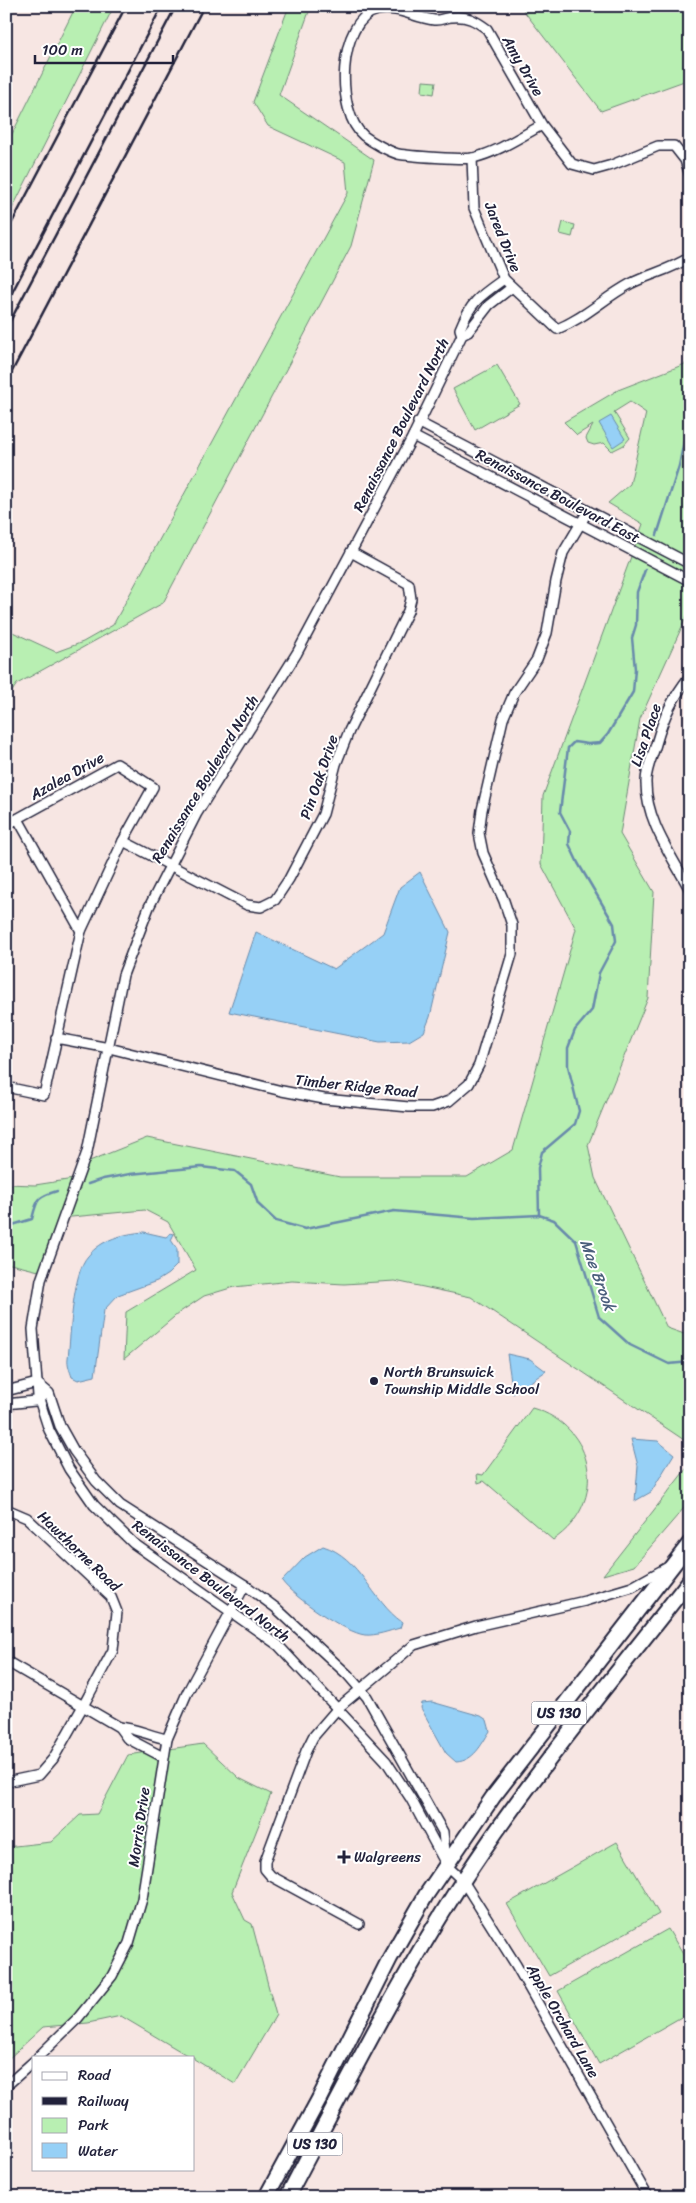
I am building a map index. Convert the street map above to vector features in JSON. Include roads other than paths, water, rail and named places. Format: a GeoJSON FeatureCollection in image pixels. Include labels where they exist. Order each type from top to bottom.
{"type":"FeatureCollection","features":[{"type":"Feature","properties":{"kind":"highway","name":"US 130"},"geometry":{"type":"LineString","coordinates":[[266,2197],[319,2099],[390,1958],[426,1895],[493,1797],[690,1543]]}},
{"type":"Feature","properties":{"kind":"highway","name":"US 130"},"geometry":{"type":"LineString","coordinates":[[287,2197],[409,1967],[463,1881],[528,1788],[690,1580]]}},
{"type":"Feature","properties":{"kind":"street","name":"Amy Drive"},"geometry":{"type":"LineString","coordinates":[[472,158],[397,154],[363,136],[348,113],[344,87],[346,60],[351,37],[361,21],[376,10],[393,8],[434,20],[454,16],[474,19],[486,29],[542,125]]}},
{"type":"Feature","properties":{"kind":"street"},"geometry":{"type":"LineString","coordinates":[[472,158],[506,145],[542,125],[572,164],[594,170],[612,165],[658,146],[674,146],[685,160],[690,175]]}},
{"type":"Feature","properties":{"kind":"street","name":"Jared Drive"},"geometry":{"type":"LineString","coordinates":[[472,158],[474,208],[504,279],[511,288],[557,329],[577,321],[629,284],[680,264],[690,257]]}},
{"type":"Feature","properties":{"kind":"street","name":"Renaissance Boulevard North"},"geometry":{"type":"LineString","coordinates":[[462,335],[460,329],[467,310],[480,296],[504,279]]}},
{"type":"Feature","properties":{"kind":"street","name":"Renaissance Boulevard North"},"geometry":{"type":"LineString","coordinates":[[447,1866],[411,1799],[386,1761],[278,1646],[133,1543],[94,1505],[69,1469],[49,1430],[39,1398],[33,1329],[41,1280],[87,1152],[123,975],[149,907],[169,864],[197,813],[297,653],[413,436],[418,422],[462,335],[468,332],[476,319],[489,305],[511,288]]}},
{"type":"Feature","properties":{"kind":"street","name":"Renaissance Boulevard East"},"geometry":{"type":"LineString","coordinates":[[418,422],[690,564]]}},
{"type":"Feature","properties":{"kind":"street","name":"Renaissance Boulevard East"},"geometry":{"type":"LineString","coordinates":[[413,436],[690,581]]}},
{"type":"Feature","properties":{"kind":"street","name":"Timber Ridge Road"},"geometry":{"type":"LineString","coordinates":[[109,1048],[282,1091],[324,1098],[409,1107],[432,1107],[449,1101],[469,1084],[479,1065],[512,954],[512,926],[510,917],[483,853],[479,833],[482,810],[503,719],[514,693],[537,659],[547,633],[556,580],[563,553],[588,510]]}},
{"type":"Feature","properties":{"kind":"street","name":"Pin Oak Drive"},"geometry":{"type":"LineString","coordinates":[[169,864],[248,906],[261,907],[275,900],[289,879],[323,814],[336,764],[349,731],[390,651],[410,605],[409,584],[351,552]]}},
{"type":"Feature","properties":{"kind":"street","name":"Lisa Place"},"geometry":{"type":"LineString","coordinates":[[690,676],[674,696],[664,715],[646,779],[647,798],[654,822],[690,890]]}},
{"type":"Feature","properties":{"kind":"street","name":"Azalea Drive"},"geometry":{"type":"LineString","coordinates":[[6,826],[117,764],[153,787],[123,841],[81,931],[44,1094],[6,1087]]}},
{"type":"Feature","properties":{"kind":"street"},"geometry":{"type":"LineString","coordinates":[[18,819],[81,931]]}},
{"type":"Feature","properties":{"kind":"street"},"geometry":{"type":"LineString","coordinates":[[123,841],[169,864]]}},
{"type":"Feature","properties":{"kind":"street"},"geometry":{"type":"LineString","coordinates":[[56,1038],[109,1048]]}},
{"type":"Feature","properties":{"kind":"street"},"geometry":{"type":"LineString","coordinates":[[6,1391],[37,1383],[49,1393],[39,1398],[6,1404]]}},
{"type":"Feature","properties":{"kind":"street","name":"Renaissance Boulevard North"},"geometry":{"type":"LineString","coordinates":[[49,1393],[60,1426],[74,1451],[96,1481],[120,1506],[245,1585],[276,1608],[314,1642],[360,1689],[387,1731],[443,1832],[447,1866]]}},
{"type":"Feature","properties":{"kind":"street","name":"Hawthorne Road"},"geometry":{"type":"LineString","coordinates":[[6,1509],[27,1518],[111,1597],[117,1612],[117,1629],[113,1650],[53,1759],[39,1775],[6,1782]]}},
{"type":"Feature","properties":{"kind":"street"},"geometry":{"type":"LineString","coordinates":[[359,1924],[271,1876],[265,1869],[265,1861],[306,1751],[313,1737],[338,1708],[414,1645],[476,1626],[584,1601],[632,1587],[674,1563]]}},
{"type":"Feature","properties":{"kind":"street","name":"Morris Drive"},"geometry":{"type":"LineString","coordinates":[[39,2056],[78,2018],[112,1976],[129,1943],[142,1899],[167,1739],[187,1692],[245,1585]]}},
{"type":"Feature","properties":{"kind":"street"},"geometry":{"type":"LineString","coordinates":[[6,1661],[119,1727],[127,1738],[163,1757]]}},
{"type":"Feature","properties":{"kind":"street"},"geometry":{"type":"LineString","coordinates":[[119,1727],[133,1728],[167,1739]]}},
{"type":"Feature","properties":{"kind":"street","name":"Apple Orchard Lane"},"geometry":{"type":"LineString","coordinates":[[447,1866],[463,1881],[516,1965],[648,2197]]}},
{"type":"Feature","properties":{"kind":"street"},"geometry":{"type":"LineString","coordinates":[[6,2086],[32,2063]]}},
{"type":"Feature","properties":{"kind":"water"},"geometry":{"type":"Polygon","coordinates":[[[611,416],[625,439],[613,447],[599,423],[611,416]]]}},
{"type":"Feature","properties":{"kind":"water"},"geometry":{"type":"Polygon","coordinates":[[[6,658],[13,676],[6,683],[6,658]]]}},
{"type":"Feature","properties":{"kind":"water"},"geometry":{"type":"Polygon","coordinates":[[[420,872],[450,932],[430,1017],[424,1032],[409,1041],[380,1042],[229,1012],[256,932],[334,969],[383,933],[400,887],[420,872]]]}},
{"type":"Feature","properties":{"kind":"water"},"geometry":{"type":"Polygon","coordinates":[[[144,1232],[166,1237],[171,1233],[174,1234],[171,1240],[177,1249],[177,1265],[157,1281],[118,1295],[104,1310],[95,1376],[78,1380],[72,1377],[68,1360],[75,1289],[83,1264],[94,1250],[106,1241],[128,1234],[144,1232]]]}},
{"type":"Feature","properties":{"kind":"water"},"geometry":{"type":"Polygon","coordinates":[[[507,1354],[530,1359],[546,1371],[513,1394],[507,1354]]]}},
{"type":"Feature","properties":{"kind":"water"},"geometry":{"type":"Polygon","coordinates":[[[631,1439],[658,1441],[674,1454],[651,1492],[635,1501],[638,1466],[631,1439]]]}},
{"type":"Feature","properties":{"kind":"water"},"geometry":{"type":"Polygon","coordinates":[[[323,1546],[336,1552],[356,1569],[382,1603],[402,1622],[400,1628],[374,1635],[356,1633],[308,1605],[288,1588],[282,1581],[305,1557],[323,1546]]]}},
{"type":"Feature","properties":{"kind":"water"},"geometry":{"type":"Polygon","coordinates":[[[432,1702],[481,1716],[487,1720],[490,1731],[480,1747],[468,1759],[456,1762],[446,1753],[421,1708],[422,1703],[432,1702]]]}},
{"type":"Feature","properties":{"kind":"waterway"},"geometry":{"type":"LineString","coordinates":[[657,535],[679,466],[687,426],[690,425]]}},
{"type":"Feature","properties":{"kind":"waterway"},"geometry":{"type":"LineString","coordinates":[[539,1215],[538,1168],[542,1152],[575,1124],[579,1111],[568,1066],[568,1048],[575,1030],[592,1010],[599,973],[616,941],[614,924],[578,863],[569,844],[570,831],[560,812],[568,748],[574,742],[600,743],[608,734],[633,692],[635,669],[632,638],[636,625],[637,592],[645,570]]}},
{"type":"Feature","properties":{"kind":"waterway","name":"Mae Brook"},"geometry":{"type":"LineString","coordinates":[[88,1184],[130,1174],[201,1167],[235,1171],[251,1184],[258,1204],[276,1221],[305,1229],[394,1211],[474,1218],[539,1215],[554,1220],[576,1241],[599,1317],[630,1345],[669,1364],[690,1362]]}},
{"type":"Feature","properties":{"kind":"waterway"},"geometry":{"type":"LineString","coordinates":[[6,1227],[32,1219],[39,1200],[45,1195],[57,1191]]}},
{"type":"Feature","properties":{"kind":"railway"},"geometry":{"type":"LineString","coordinates":[[6,234],[126,6]]}},
{"type":"Feature","properties":{"kind":"railway"},"geometry":{"type":"LineString","coordinates":[[6,304],[162,6]]}},
{"type":"Feature","properties":{"kind":"railway"},"geometry":{"type":"LineString","coordinates":[[6,329],[176,6]]}},
{"type":"Feature","properties":{"kind":"railway"},"geometry":{"type":"LineString","coordinates":[[6,383],[204,6]]}},
{"type":"Feature","properties":{"kind":"place","name":"North Brunswick Township Middle School"},"geometry":{"type":"Point","coordinates":[374,1381]}},
{"type":"Feature","properties":{"kind":"place","name":"Walgreens"},"geometry":{"type":"Point","coordinates":[344,1857]}}]}
